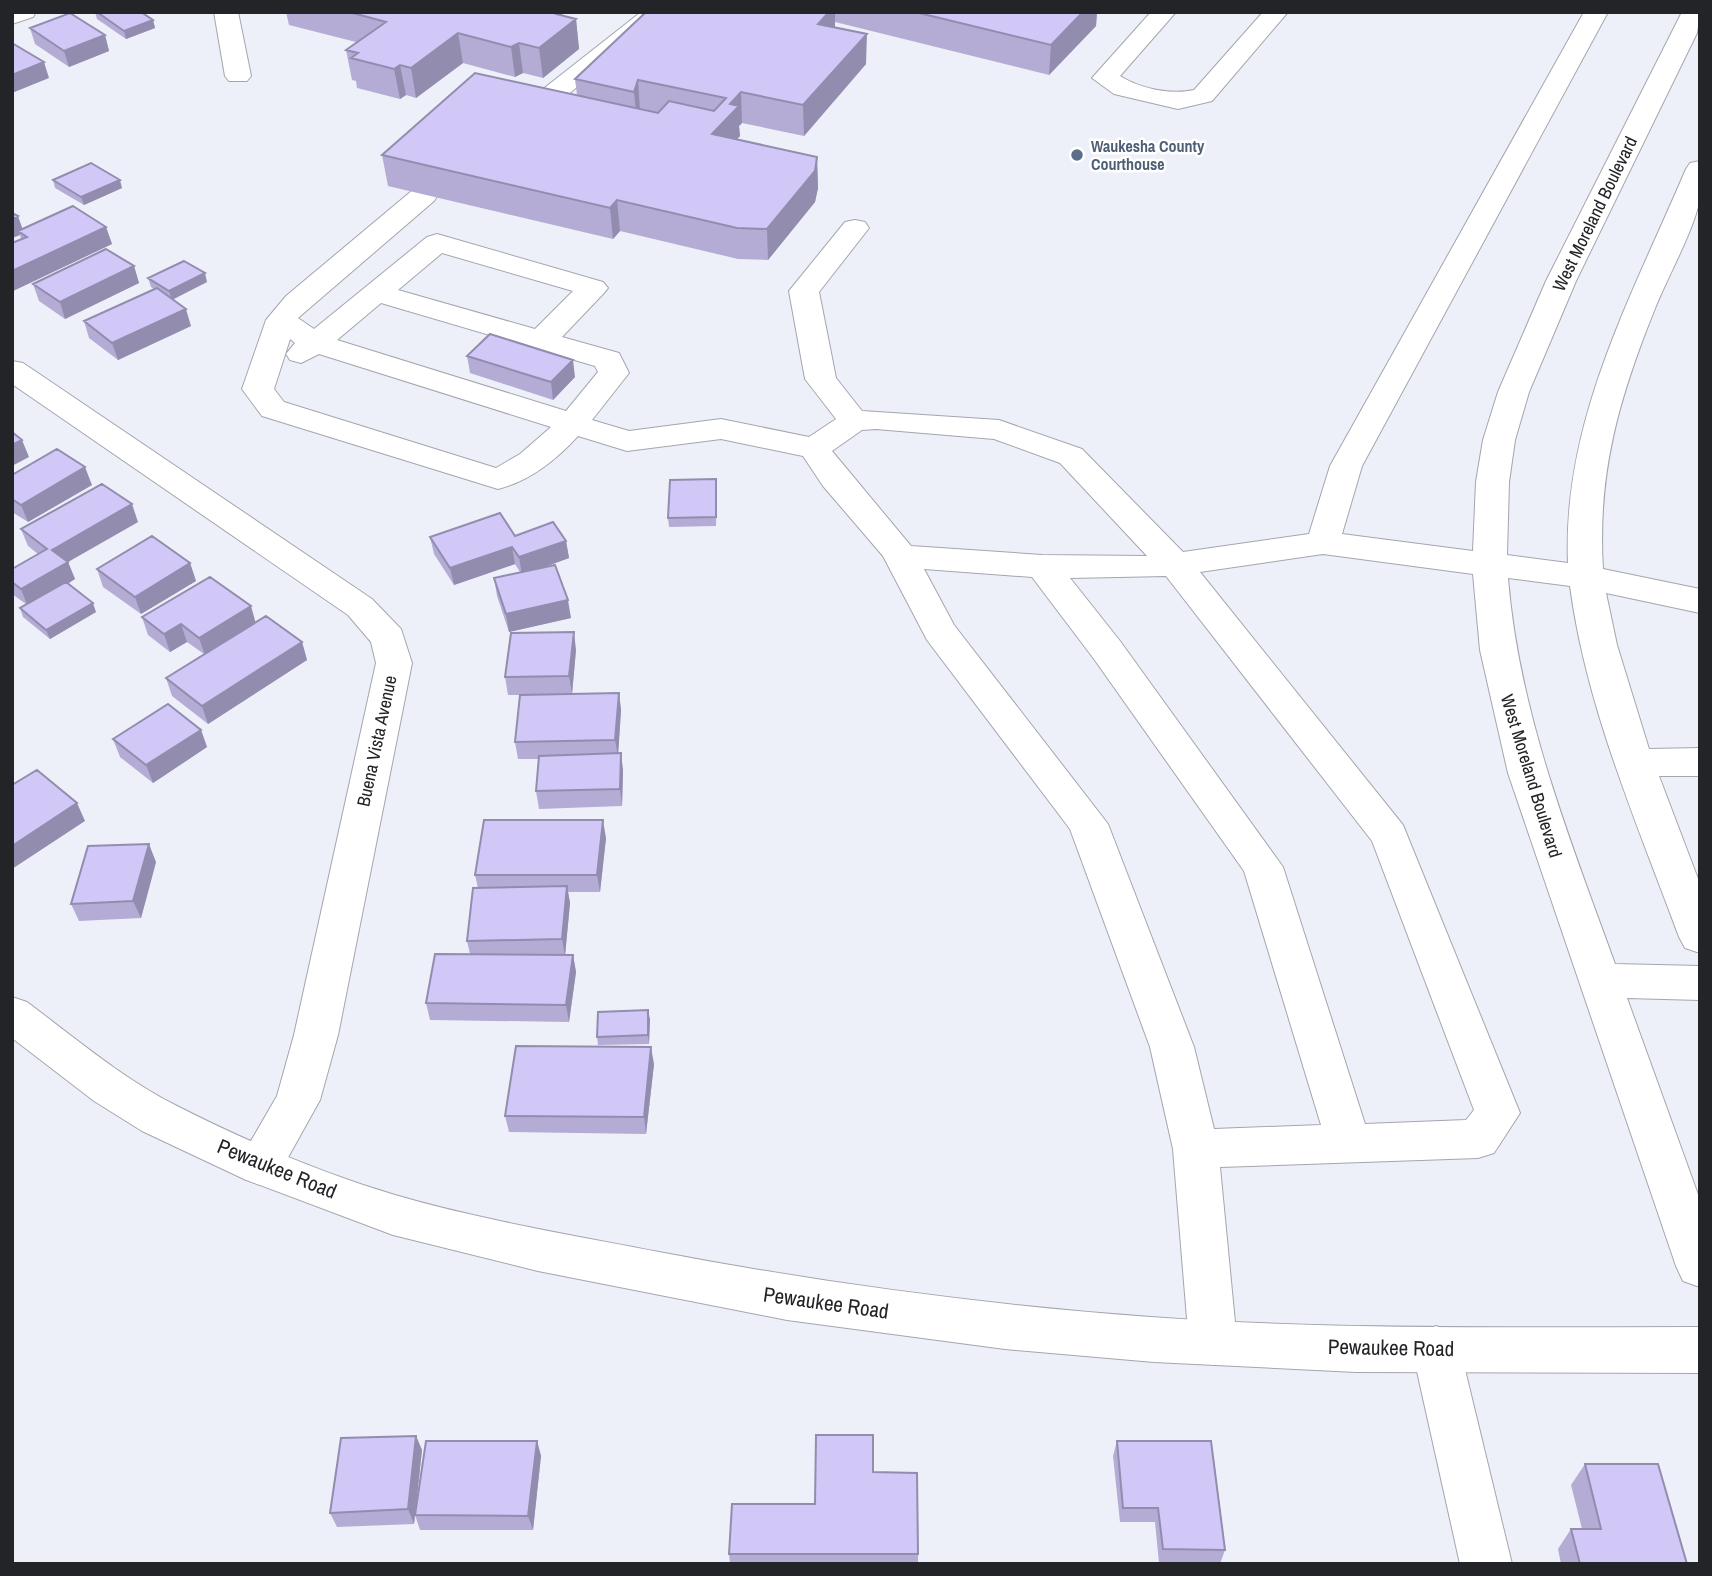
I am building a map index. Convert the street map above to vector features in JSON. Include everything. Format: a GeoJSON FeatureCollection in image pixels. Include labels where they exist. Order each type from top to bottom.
{"type":"FeatureCollection","features":[{"type":"Feature","properties":{"kind":"street"},"geometry":{"type":"LineString","coordinates":[[12,17],[24,12]]}},
{"type":"Feature","properties":{"kind":"street"},"geometry":{"type":"LineString","coordinates":[[226,12],[238,76]]}},
{"type":"Feature","properties":{"kind":"street"},"geometry":{"type":"LineString","coordinates":[[528,114],[656,12]]}},
{"type":"Feature","properties":{"kind":"street"},"geometry":{"type":"LineString","coordinates":[[1164,12],[1105,78],[1123,89],[1178,101],[1203,96],[1276,12]]}},
{"type":"Feature","properties":{"kind":"street"},"geometry":{"type":"LineString","coordinates":[[1323,543],[1346,466],[1596,12]]}},
{"type":"Feature","properties":{"kind":"street","name":"West Moreland Boulevard"},"geometry":{"type":"LineString","coordinates":[[1689,16],[1546,313],[1510,401],[1500,438],[1490,503],[1489,565],[1495,638],[1507,705],[1527,773],[1700,1266]]}},
{"type":"Feature","properties":{"kind":"street"},"geometry":{"type":"LineString","coordinates":[[1700,169],[1607,394],[1591,455],[1584,534],[1590,611],[1601,665],[1700,937]]}},
{"type":"Feature","properties":{"kind":"street"},"geometry":{"type":"LineString","coordinates":[[258,389],[281,320],[296,302],[424,195]]}},
{"type":"Feature","properties":{"kind":"street"},"geometry":{"type":"LineString","coordinates":[[854,421],[821,379],[804,291],[855,228]]}},
{"type":"Feature","properties":{"kind":"street"},"geometry":{"type":"LineString","coordinates":[[258,389],[437,243],[593,288],[542,341]]}},
{"type":"Feature","properties":{"kind":"street"},"geometry":{"type":"LineString","coordinates":[[258,389],[273,410],[498,479],[515,474],[573,424],[614,373],[608,360],[377,293]]}},
{"type":"Feature","properties":{"kind":"street"},"geometry":{"type":"LineString","coordinates":[[281,320],[315,343],[627,441],[721,429],[814,448],[835,479],[900,556],[940,631],[1088,824],[1172,1047],[1196,1149],[1213,1342]]}},
{"type":"Feature","properties":{"kind":"street","name":"Buena Vista Avenue"},"geometry":{"type":"LineString","coordinates":[[12,370],[360,607],[388,638],[394,663],[316,1035],[298,1100],[260,1165]]}},
{"type":"Feature","properties":{"kind":"street"},"geometry":{"type":"LineString","coordinates":[[814,448],[854,421],[876,419],[999,430],[1071,456],[1175,564],[1389,835],[1497,1113],[1478,1139],[1196,1149]]}},
{"type":"Feature","properties":{"kind":"street"},"geometry":{"type":"LineString","coordinates":[[900,556],[1042,566],[1154,567],[1323,543],[1587,577],[1700,601]]}},
{"type":"Feature","properties":{"kind":"street"},"geometry":{"type":"LineString","coordinates":[[1042,566],[1107,650],[1263,867],[1349,1144]]}},
{"type":"Feature","properties":{"kind":"street"},"geometry":{"type":"LineString","coordinates":[[1635,763],[1700,762]]}},
{"type":"Feature","properties":{"kind":"street"},"geometry":{"type":"LineString","coordinates":[[1599,980],[1700,983]]}},
{"type":"Feature","properties":{"kind":"street","name":"Pewaukee Road"},"geometry":{"type":"LineString","coordinates":[[12,1014],[110,1088],[158,1118],[260,1165],[393,1215],[538,1250],[788,1298],[1005,1327],[1213,1342],[1436,1349],[1700,1350]]}},
{"type":"Feature","properties":{"kind":"street"},"geometry":{"type":"LineString","coordinates":[[1436,1349],[1486,1564]]}},
{"type":"Feature","properties":{"kind":"building"},"geometry":{"type":"Polygon","coordinates":[[[97,12],[141,12],[153,20],[124,31],[97,12]]]}},
{"type":"Feature","properties":{"kind":"building"},"geometry":{"type":"Polygon","coordinates":[[[349,12],[558,12],[556,14],[576,19],[539,48],[519,43],[511,47],[458,33],[411,68],[400,65],[394,69],[351,58],[358,53],[346,50],[386,22],[349,12]]]}},
{"type":"Feature","properties":{"kind":"building"},"geometry":{"type":"Polygon","coordinates":[[[646,12],[829,12],[818,24],[867,34],[803,105],[741,92],[730,104],[739,106],[712,134],[817,157],[815,171],[767,229],[737,228],[617,200],[610,208],[382,155],[475,73],[658,113],[669,101],[714,111],[726,98],[638,80],[634,92],[575,79],[646,12]]]}},
{"type":"Feature","properties":{"kind":"building"},"geometry":{"type":"Polygon","coordinates":[[[915,12],[1083,12],[1051,45],[915,12]]]}},
{"type":"Feature","properties":{"kind":"building"},"geometry":{"type":"Polygon","coordinates":[[[70,13],[105,35],[64,51],[30,28],[70,13]]]}},
{"type":"Feature","properties":{"kind":"building"},"geometry":{"type":"Polygon","coordinates":[[[12,43],[44,62],[12,75],[12,43]]]}},
{"type":"Feature","properties":{"kind":"building"},"geometry":{"type":"Polygon","coordinates":[[[91,163],[120,180],[81,197],[53,180],[91,163]]]}},
{"type":"Feature","properties":{"kind":"building"},"geometry":{"type":"Polygon","coordinates":[[[73,206],[106,227],[12,271],[12,243],[27,237],[18,231],[73,206]]]}},
{"type":"Feature","properties":{"kind":"building"},"geometry":{"type":"Polygon","coordinates":[[[106,249],[134,266],[60,302],[33,284],[106,249]]]}},
{"type":"Feature","properties":{"kind":"building"},"geometry":{"type":"Polygon","coordinates":[[[184,261],[205,273],[169,291],[148,278],[184,261]]]}},
{"type":"Feature","properties":{"kind":"building"},"geometry":{"type":"Polygon","coordinates":[[[157,288],[186,309],[112,343],[84,321],[157,288]]]}},
{"type":"Feature","properties":{"kind":"building"},"geometry":{"type":"Polygon","coordinates":[[[490,334],[573,360],[551,382],[467,356],[490,334]]]}},
{"type":"Feature","properties":{"kind":"building"},"geometry":{"type":"Polygon","coordinates":[[[12,432],[22,440],[12,445],[12,432]]]}},
{"type":"Feature","properties":{"kind":"building"},"geometry":{"type":"Polygon","coordinates":[[[57,449],[85,467],[21,505],[12,499],[12,475],[57,449]]]}},
{"type":"Feature","properties":{"kind":"building"},"geometry":{"type":"Polygon","coordinates":[[[716,479],[716,517],[668,518],[670,480],[716,479]]]}},
{"type":"Feature","properties":{"kind":"building"},"geometry":{"type":"Polygon","coordinates":[[[102,484],[132,504],[52,550],[68,562],[21,589],[12,582],[12,569],[47,549],[21,529],[102,484]]]}},
{"type":"Feature","properties":{"kind":"building"},"geometry":{"type":"Polygon","coordinates":[[[500,513],[515,536],[553,522],[566,541],[519,557],[512,547],[450,568],[430,537],[500,513]]]}},
{"type":"Feature","properties":{"kind":"building"},"geometry":{"type":"Polygon","coordinates":[[[152,536],[190,563],[135,597],[97,569],[152,536]]]}},
{"type":"Feature","properties":{"kind":"building"},"geometry":{"type":"Polygon","coordinates":[[[555,565],[568,600],[506,614],[494,578],[555,565]]]}},
{"type":"Feature","properties":{"kind":"building"},"geometry":{"type":"Polygon","coordinates":[[[210,577],[251,606],[199,638],[181,624],[164,634],[142,617],[210,577]]]}},
{"type":"Feature","properties":{"kind":"building"},"geometry":{"type":"Polygon","coordinates":[[[66,582],[93,603],[46,630],[20,608],[66,582]]]}},
{"type":"Feature","properties":{"kind":"building"},"geometry":{"type":"Polygon","coordinates":[[[266,616],[302,642],[202,706],[166,678],[266,616]]]}},
{"type":"Feature","properties":{"kind":"building"},"geometry":{"type":"Polygon","coordinates":[[[574,632],[569,676],[505,677],[511,633],[574,632]]]}},
{"type":"Feature","properties":{"kind":"building"},"geometry":{"type":"Polygon","coordinates":[[[619,693],[615,740],[515,742],[520,695],[619,693]]]}},
{"type":"Feature","properties":{"kind":"building"},"geometry":{"type":"Polygon","coordinates":[[[168,704],[201,730],[146,765],[113,739],[168,704]]]}},
{"type":"Feature","properties":{"kind":"building"},"geometry":{"type":"Polygon","coordinates":[[[621,753],[620,789],[536,791],[539,756],[621,753]]]}},
{"type":"Feature","properties":{"kind":"building"},"geometry":{"type":"Polygon","coordinates":[[[37,770],[77,803],[12,846],[12,785],[37,770]]]}},
{"type":"Feature","properties":{"kind":"building"},"geometry":{"type":"Polygon","coordinates":[[[484,820],[603,820],[597,875],[475,875],[484,820]]]}},
{"type":"Feature","properties":{"kind":"building"},"geometry":{"type":"Polygon","coordinates":[[[149,844],[133,901],[71,904],[88,846],[149,844]]]}},
{"type":"Feature","properties":{"kind":"building"},"geometry":{"type":"Polygon","coordinates":[[[567,886],[562,939],[467,941],[473,888],[567,886]]]}},
{"type":"Feature","properties":{"kind":"building"},"geometry":{"type":"Polygon","coordinates":[[[435,954],[573,955],[566,1005],[426,1003],[435,954]]]}},
{"type":"Feature","properties":{"kind":"building"},"geometry":{"type":"Polygon","coordinates":[[[648,1010],[648,1035],[597,1037],[598,1012],[648,1010]]]}},
{"type":"Feature","properties":{"kind":"building"},"geometry":{"type":"Polygon","coordinates":[[[516,1046],[651,1047],[644,1117],[505,1116],[516,1046]]]}},
{"type":"Feature","properties":{"kind":"building"},"geometry":{"type":"Polygon","coordinates":[[[816,1435],[873,1435],[873,1472],[917,1473],[918,1554],[729,1554],[732,1504],[815,1504],[816,1435]]]}},
{"type":"Feature","properties":{"kind":"building"},"geometry":{"type":"Polygon","coordinates":[[[416,1436],[408,1509],[330,1513],[341,1438],[416,1436]]]}},
{"type":"Feature","properties":{"kind":"building"},"geometry":{"type":"Polygon","coordinates":[[[426,1441],[537,1441],[528,1516],[415,1515],[426,1441]]]}},
{"type":"Feature","properties":{"kind":"building"},"geometry":{"type":"Polygon","coordinates":[[[1117,1441],[1211,1441],[1225,1550],[1163,1549],[1158,1508],[1123,1508],[1117,1441]]]}},
{"type":"Feature","properties":{"kind":"building"},"geometry":{"type":"Polygon","coordinates":[[[1585,1464],[1658,1464],[1687,1564],[1580,1564],[1571,1529],[1601,1529],[1585,1464]]]}},
{"type":"Feature","properties":{"kind":"place","name":"Waukesha County Courthouse"},"geometry":{"type":"Point","coordinates":[1077,155]}}]}
